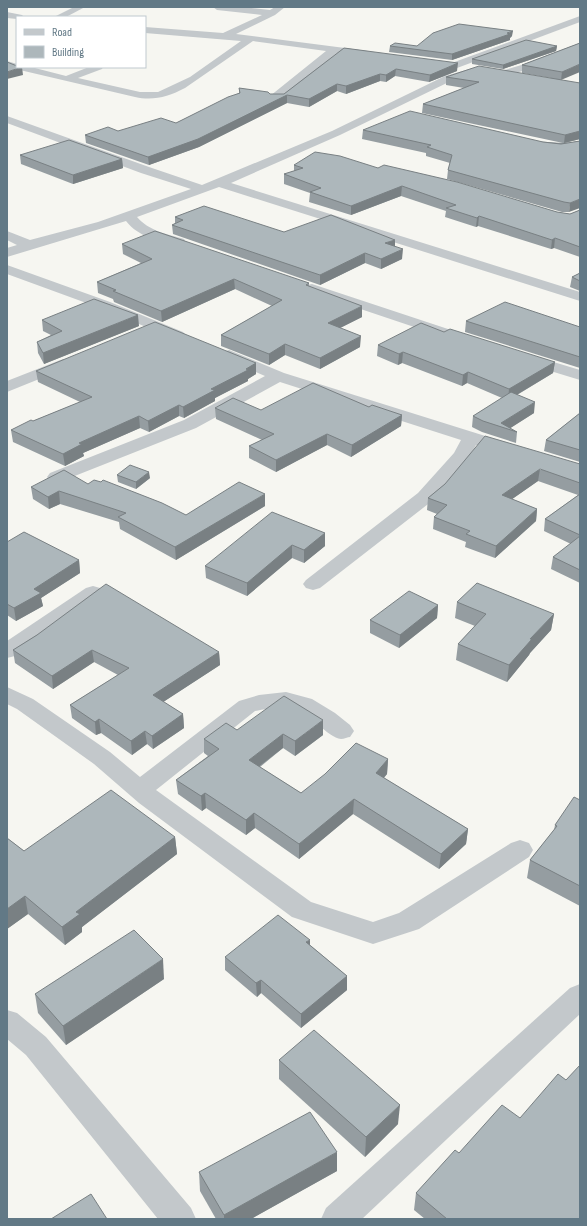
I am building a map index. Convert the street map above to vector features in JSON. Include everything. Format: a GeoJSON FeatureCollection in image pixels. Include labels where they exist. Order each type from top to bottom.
{"type":"FeatureCollection","features":[{"type":"Feature","properties":{"kind":"street"},"geometry":{"type":"LineString","coordinates":[[61,16],[81,7]]}},
{"type":"Feature","properties":{"kind":"street"},"geometry":{"type":"LineString","coordinates":[[217,7],[272,13]]}},
{"type":"Feature","properties":{"kind":"street"},"geometry":{"type":"LineString","coordinates":[[225,36],[272,13],[280,7]]}},
{"type":"Feature","properties":{"kind":"street"},"geometry":{"type":"LineString","coordinates":[[446,66],[580,19]]}},
{"type":"Feature","properties":{"kind":"street"},"geometry":{"type":"LineString","coordinates":[[146,30],[250,38],[380,56]]}},
{"type":"Feature","properties":{"kind":"street"},"geometry":{"type":"LineString","coordinates":[[146,37],[157,31]]}},
{"type":"Feature","properties":{"kind":"street"},"geometry":{"type":"LineString","coordinates":[[23,68],[148,96],[160,95],[182,85],[250,38]]}},
{"type":"Feature","properties":{"kind":"street"},"geometry":{"type":"LineString","coordinates":[[502,74],[532,65],[580,46]]}},
{"type":"Feature","properties":{"kind":"street"},"geometry":{"type":"LineString","coordinates":[[274,98],[334,50]]}},
{"type":"Feature","properties":{"kind":"street"},"geometry":{"type":"LineString","coordinates":[[446,66],[484,70],[526,78]]}},
{"type":"Feature","properties":{"kind":"street"},"geometry":{"type":"LineString","coordinates":[[446,66],[450,78]]}},
{"type":"Feature","properties":{"kind":"street"},"geometry":{"type":"LineString","coordinates":[[67,79],[95,68]]}},
{"type":"Feature","properties":{"kind":"street"},"geometry":{"type":"LineString","coordinates":[[7,253],[29,245],[103,225],[219,183],[336,133],[385,108],[450,78],[484,70]]}},
{"type":"Feature","properties":{"kind":"street"},"geometry":{"type":"LineString","coordinates":[[385,108],[406,113]]}},
{"type":"Feature","properties":{"kind":"street"},"geometry":{"type":"LineString","coordinates":[[7,119],[203,189]]}},
{"type":"Feature","properties":{"kind":"street"},"geometry":{"type":"LineString","coordinates":[[293,152],[317,156]]}},
{"type":"Feature","properties":{"kind":"street"},"geometry":{"type":"LineString","coordinates":[[219,183],[580,297]]}},
{"type":"Feature","properties":{"kind":"street"},"geometry":{"type":"LineString","coordinates":[[129,216],[135,225],[145,231],[192,247]]}},
{"type":"Feature","properties":{"kind":"street"},"geometry":{"type":"LineString","coordinates":[[7,235],[29,245]]}},
{"type":"Feature","properties":{"kind":"street"},"geometry":{"type":"LineString","coordinates":[[7,269],[105,305],[192,340]]}},
{"type":"Feature","properties":{"kind":"street"},"geometry":{"type":"LineString","coordinates":[[297,283],[460,337]]}},
{"type":"Feature","properties":{"kind":"street"},"geometry":{"type":"LineString","coordinates":[[134,334],[156,326]]}},
{"type":"Feature","properties":{"kind":"street"},"geometry":{"type":"LineString","coordinates":[[213,349],[278,376],[522,453]]}},
{"type":"Feature","properties":{"kind":"street"},"geometry":{"type":"LineString","coordinates":[[512,354],[580,375]]}},
{"type":"Feature","properties":{"kind":"street"},"geometry":{"type":"LineString","coordinates":[[7,387],[77,358]]}},
{"type":"Feature","properties":{"kind":"street"},"geometry":{"type":"LineString","coordinates":[[90,478],[63,474],[190,424],[278,376]]}},
{"type":"Feature","properties":{"kind":"street"},"geometry":{"type":"LineString","coordinates":[[313,584],[425,497],[462,455],[471,438]]}},
{"type":"Feature","properties":{"kind":"street"},"geometry":{"type":"LineString","coordinates":[[7,650],[93,592]]}},
{"type":"Feature","properties":{"kind":"street"},"geometry":{"type":"LineString","coordinates":[[7,695],[25,704],[102,758],[140,790],[197,834],[302,910],[373,933],[409,921],[520,850]]}},
{"type":"Feature","properties":{"kind":"street"},"geometry":{"type":"LineString","coordinates":[[140,790],[246,706],[263,700],[297,701],[309,707],[342,731]]}},
{"type":"Feature","properties":{"kind":"street"},"geometry":{"type":"LineString","coordinates":[[338,1219],[580,996]]}},
{"type":"Feature","properties":{"kind":"street"},"geometry":{"type":"LineString","coordinates":[[7,1022],[36,1046],[179,1219]]}},
{"type":"Feature","properties":{"kind":"building"},"geometry":{"type":"Polygon","coordinates":[[[459,24],[513,31],[507,33],[510,34],[452,54],[390,46],[395,43],[417,46],[433,33],[459,24]]]}},
{"type":"Feature","properties":{"kind":"building"},"geometry":{"type":"Polygon","coordinates":[[[526,40],[557,46],[503,65],[472,59],[526,40]]]}},
{"type":"Feature","properties":{"kind":"building"},"geometry":{"type":"Polygon","coordinates":[[[580,43],[580,64],[562,72],[522,65],[580,43]]]}},
{"type":"Feature","properties":{"kind":"building"},"geometry":{"type":"Polygon","coordinates":[[[344,48],[458,63],[430,75],[396,69],[386,75],[380,74],[346,86],[337,84],[309,99],[287,95],[198,139],[148,157],[85,135],[108,127],[118,131],[161,118],[176,123],[228,97],[240,93],[239,88],[268,92],[270,94],[284,94],[344,48]]]}},
{"type":"Feature","properties":{"kind":"building"},"geometry":{"type":"Polygon","coordinates":[[[7,62],[16,66],[16,68],[19,68],[7,72],[7,62]]]}},
{"type":"Feature","properties":{"kind":"building"},"geometry":{"type":"Polygon","coordinates":[[[479,66],[580,83],[580,131],[565,135],[423,104],[479,82],[446,77],[479,66]]]}},
{"type":"Feature","properties":{"kind":"building"},"geometry":{"type":"Polygon","coordinates":[[[410,111],[543,142],[561,144],[580,141],[580,199],[570,203],[564,202],[448,170],[452,155],[427,147],[431,145],[363,130],[410,111]]]}},
{"type":"Feature","properties":{"kind":"building"},"geometry":{"type":"Polygon","coordinates":[[[69,140],[122,159],[73,175],[20,155],[69,140]]]}},
{"type":"Feature","properties":{"kind":"building"},"geometry":{"type":"Polygon","coordinates":[[[315,152],[340,156],[378,168],[384,165],[457,182],[557,212],[570,214],[580,210],[580,247],[555,238],[552,240],[479,216],[477,218],[446,208],[456,205],[402,186],[351,206],[310,192],[321,188],[284,174],[303,168],[294,165],[315,152]]]}},
{"type":"Feature","properties":{"kind":"building"},"geometry":{"type":"Polygon","coordinates":[[[204,206],[284,232],[331,215],[395,240],[385,243],[403,249],[381,259],[365,253],[320,275],[172,225],[183,220],[175,217],[204,206]]]}},
{"type":"Feature","properties":{"kind":"building"},"geometry":{"type":"Polygon","coordinates":[[[155,231],[309,283],[306,285],[362,306],[328,323],[361,336],[320,358],[285,344],[269,354],[221,335],[282,300],[234,279],[161,311],[113,291],[116,290],[97,282],[152,259],[122,244],[155,231]]]}},
{"type":"Feature","properties":{"kind":"building"},"geometry":{"type":"Polygon","coordinates":[[[580,273],[580,281],[572,277],[580,273]]]}},
{"type":"Feature","properties":{"kind":"building"},"geometry":{"type":"Polygon","coordinates":[[[94,299],[138,315],[43,353],[37,342],[62,331],[42,320],[94,299]]]}},
{"type":"Feature","properties":{"kind":"building"},"geometry":{"type":"Polygon","coordinates":[[[505,302],[580,327],[580,357],[466,321],[505,302]]]}},
{"type":"Feature","properties":{"kind":"building"},"geometry":{"type":"Polygon","coordinates":[[[155,322],[256,363],[246,369],[248,370],[211,389],[215,390],[183,407],[179,405],[148,421],[139,416],[79,443],[82,444],[63,454],[11,430],[31,420],[33,421],[92,397],[36,371],[155,322]]]}},
{"type":"Feature","properties":{"kind":"building"},"geometry":{"type":"Polygon","coordinates":[[[421,323],[444,332],[450,329],[555,362],[509,389],[468,372],[463,375],[403,352],[399,354],[378,345],[421,323]]]}},
{"type":"Feature","properties":{"kind":"building"},"geometry":{"type":"Polygon","coordinates":[[[313,383],[369,407],[372,405],[402,415],[352,445],[327,434],[276,460],[249,446],[274,434],[215,408],[233,398],[261,410],[313,383]]]}},
{"type":"Feature","properties":{"kind":"building"},"geometry":{"type":"Polygon","coordinates":[[[511,392],[535,402],[501,423],[517,432],[483,421],[473,416],[511,392]]]}},
{"type":"Feature","properties":{"kind":"building"},"geometry":{"type":"Polygon","coordinates":[[[580,413],[580,450],[546,440],[580,413]]]}},
{"type":"Feature","properties":{"kind":"building"},"geometry":{"type":"Polygon","coordinates":[[[485,436],[580,464],[580,483],[540,469],[502,495],[537,509],[496,546],[466,534],[470,531],[434,517],[447,505],[428,498],[445,484],[485,436]]]}},
{"type":"Feature","properties":{"kind":"building"},"geometry":{"type":"Polygon","coordinates":[[[130,465],[149,472],[136,482],[117,475],[130,465]]]}},
{"type":"Feature","properties":{"kind":"building"},"geometry":{"type":"Polygon","coordinates":[[[64,470],[88,484],[94,480],[101,482],[103,480],[162,503],[186,515],[239,482],[265,494],[175,547],[118,517],[126,513],[59,491],[48,497],[31,487],[64,470]]]}},
{"type":"Feature","properties":{"kind":"building"},"geometry":{"type":"Polygon","coordinates":[[[580,494],[580,535],[545,519],[580,494]]]}},
{"type":"Feature","properties":{"kind":"building"},"geometry":{"type":"Polygon","coordinates":[[[272,512],[325,533],[304,550],[292,545],[247,583],[205,566],[272,512]]]}},
{"type":"Feature","properties":{"kind":"building"},"geometry":{"type":"Polygon","coordinates":[[[24,532],[79,560],[34,589],[41,593],[14,608],[7,604],[7,542],[24,532]]]}},
{"type":"Feature","properties":{"kind":"building"},"geometry":{"type":"Polygon","coordinates":[[[580,536],[580,570],[553,557],[580,536]]]}},
{"type":"Feature","properties":{"kind":"building"},"geometry":{"type":"Polygon","coordinates":[[[477,583],[554,614],[530,639],[532,639],[509,665],[458,644],[486,614],[457,602],[477,583]]]}},
{"type":"Feature","properties":{"kind":"building"},"geometry":{"type":"Polygon","coordinates":[[[106,584],[219,652],[153,695],[183,714],[152,736],[145,731],[131,741],[99,719],[95,722],[70,705],[129,668],[92,650],[52,676],[13,650],[37,635],[106,584]]]}},
{"type":"Feature","properties":{"kind":"building"},"geometry":{"type":"Polygon","coordinates":[[[409,591],[438,605],[400,635],[370,620],[409,591]]]}},
{"type":"Feature","properties":{"kind":"building"},"geometry":{"type":"Polygon","coordinates":[[[284,696],[323,720],[295,741],[283,734],[249,760],[301,793],[325,774],[356,743],[388,759],[376,773],[468,829],[441,854],[354,799],[299,844],[254,813],[246,820],[205,793],[201,796],[176,780],[219,749],[204,739],[226,723],[237,730],[284,696]]]}},
{"type":"Feature","properties":{"kind":"building"},"geometry":{"type":"Polygon","coordinates":[[[111,790],[175,837],[76,912],[80,914],[62,927],[25,896],[7,909],[7,838],[24,851],[111,790]]]}},
{"type":"Feature","properties":{"kind":"building"},"geometry":{"type":"Polygon","coordinates":[[[574,797],[580,800],[580,886],[530,860],[557,826],[555,825],[574,797]]]}},
{"type":"Feature","properties":{"kind":"building"},"geometry":{"type":"Polygon","coordinates":[[[278,915],[310,940],[306,942],[347,976],[301,1014],[261,980],[256,983],[225,957],[278,915]]]}},
{"type":"Feature","properties":{"kind":"building"},"geometry":{"type":"Polygon","coordinates":[[[134,930],[163,959],[63,1026],[35,994],[134,930]]]}},
{"type":"Feature","properties":{"kind":"building"},"geometry":{"type":"Polygon","coordinates":[[[314,1030],[400,1105],[366,1137],[279,1060],[314,1030]]]}},
{"type":"Feature","properties":{"kind":"building"},"geometry":{"type":"Polygon","coordinates":[[[580,1065],[580,1219],[447,1219],[416,1193],[455,1150],[459,1153],[502,1105],[520,1118],[558,1074],[566,1080],[580,1065]]]}},
{"type":"Feature","properties":{"kind":"building"},"geometry":{"type":"Polygon","coordinates":[[[310,1112],[337,1152],[224,1215],[199,1172],[310,1112]]]}},
{"type":"Feature","properties":{"kind":"building"},"geometry":{"type":"Polygon","coordinates":[[[91,1194],[107,1219],[51,1219],[91,1194]]]}}]}
